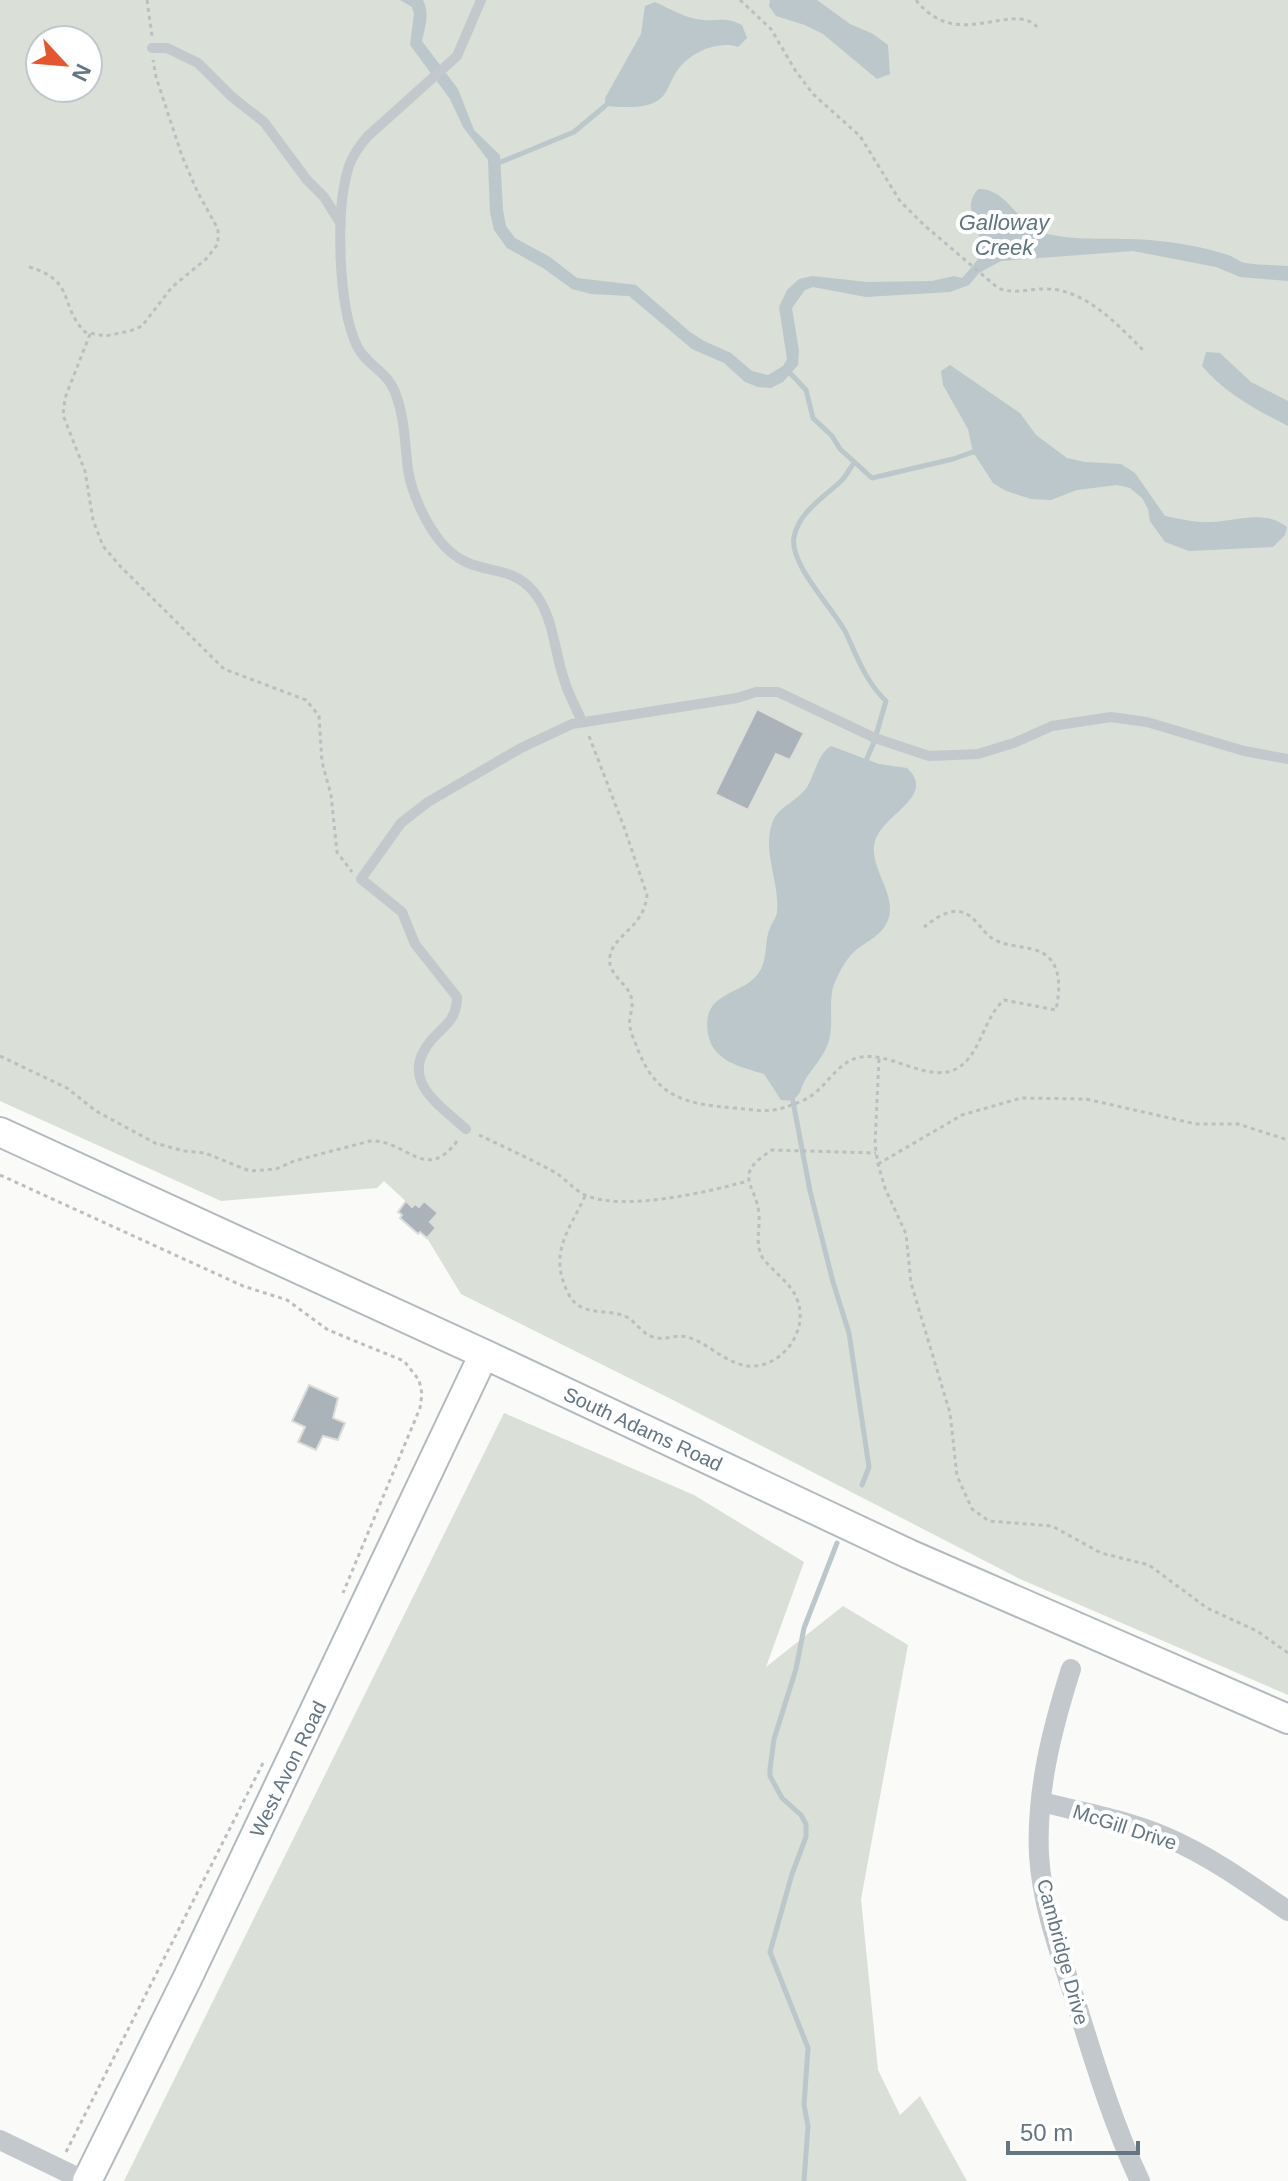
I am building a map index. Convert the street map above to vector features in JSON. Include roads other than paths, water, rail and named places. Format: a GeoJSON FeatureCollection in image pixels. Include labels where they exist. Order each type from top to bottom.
{"type":"FeatureCollection","features":[{"type":"Feature","properties":{"kind":"main road","name":"South Adams Road"},"geometry":{"type":"LineString","coordinates":[[0,1132],[484,1354],[909,1554],[1288,1719]]}},
{"type":"Feature","properties":{"kind":"main road","name":"West Avon Road"},"geometry":{"type":"LineString","coordinates":[[86,2181],[187,1979],[484,1354]]}},
{"type":"Feature","properties":{"kind":"street","name":"Cambridge Drive"},"geometry":{"type":"LineString","coordinates":[[1071,1669],[1049,1747],[1039,1832],[1041,1872],[1057,1945],[1105,2091],[1140,2181]]}},
{"type":"Feature","properties":{"kind":"street","name":"McGill Drive"},"geometry":{"type":"LineString","coordinates":[[1041,1802],[1129,1824],[1163,1836],[1211,1861],[1288,1911]]}},
{"type":"Feature","properties":{"kind":"street"},"geometry":{"type":"LineString","coordinates":[[0,2140],[86,2181]]}},
{"type":"Feature","properties":{"kind":"lane"},"geometry":{"type":"LineString","coordinates":[[481,0],[463,47],[450,63],[357,149],[348,167],[341,224],[340,260],[344,297],[355,337],[364,356],[390,380],[397,395],[409,474],[426,519],[440,541],[459,559],[484,570],[502,570],[534,591],[544,610],[563,677],[582,721]]}},
{"type":"Feature","properties":{"kind":"lane"},"geometry":{"type":"LineString","coordinates":[[152,48],[167,48],[198,63],[232,97],[264,122],[324,197],[341,224]]}},
{"type":"Feature","properties":{"kind":"lane"},"geometry":{"type":"LineString","coordinates":[[466,1129],[424,1089],[418,1072],[422,1052],[455,1013],[457,997],[415,944],[402,912],[361,879],[401,823],[428,802],[521,748],[582,721],[635,715],[768,690],[875,738],[929,756],[978,754],[1014,743],[1052,726],[1111,717],[1147,722],[1244,751],[1288,759]]}},
{"type":"Feature","properties":{"kind":"water","name":"Galloway Creek"},"geometry":{"type":"Polygon","coordinates":[[[400,0],[423,0],[427,15],[422,41],[458,89],[474,130],[500,155],[503,210],[506,226],[515,238],[550,257],[577,278],[636,285],[690,332],[731,353],[752,371],[768,375],[783,366],[787,359],[779,307],[787,290],[799,279],[812,276],[867,282],[962,278],[981,251],[971,213],[973,197],[978,189],[997,194],[1027,223],[1044,233],[1189,245],[1228,255],[1245,263],[1288,266],[1288,281],[1240,277],[1216,267],[1133,251],[1001,261],[979,273],[969,285],[950,292],[866,297],[813,287],[805,290],[792,308],[799,351],[798,365],[783,382],[771,388],[758,387],[745,382],[724,363],[692,349],[629,296],[591,294],[572,289],[507,248],[494,230],[490,212],[488,160],[463,127],[450,99],[410,45],[414,14],[412,7],[400,0]]]}},
{"type":"Feature","properties":{"kind":"water"},"geometry":{"type":"Polygon","coordinates":[[[770,0],[817,0],[850,24],[873,34],[888,45],[890,74],[877,79],[823,34],[776,16],[769,6],[770,0]]]}},
{"type":"Feature","properties":{"kind":"water"},"geometry":{"type":"Polygon","coordinates":[[[655,2],[691,18],[727,20],[742,25],[747,38],[738,47],[722,45],[696,54],[677,71],[656,102],[634,107],[605,106],[605,98],[641,34],[645,6],[655,2]]]}},
{"type":"Feature","properties":{"kind":"water"},"geometry":{"type":"Polygon","coordinates":[[[1206,352],[1220,353],[1251,382],[1288,401],[1288,426],[1221,385],[1202,366],[1206,352]]]}},
{"type":"Feature","properties":{"kind":"water"},"geometry":{"type":"Polygon","coordinates":[[[950,365],[1020,413],[1036,435],[1067,458],[1121,464],[1135,473],[1165,516],[1205,522],[1269,518],[1287,527],[1285,535],[1273,547],[1189,551],[1165,542],[1150,521],[1142,498],[1130,488],[1117,485],[1077,490],[1051,500],[1031,499],[1006,491],[993,483],[973,452],[968,429],[943,385],[941,371],[950,365]]]}},
{"type":"Feature","properties":{"kind":"water"},"geometry":{"type":"Polygon","coordinates":[[[831,746],[879,764],[907,768],[915,779],[916,788],[904,807],[885,825],[874,846],[876,864],[889,899],[887,923],[855,951],[842,968],[833,987],[831,1030],[826,1049],[798,1095],[790,1100],[781,1100],[764,1074],[730,1062],[716,1051],[708,1034],[708,1018],[719,1000],[749,983],[763,964],[768,932],[777,912],[769,843],[773,821],[807,787],[819,760],[831,746]]]}},
{"type":"Feature","properties":{"kind":"waterway"},"geometry":{"type":"LineString","coordinates":[[501,162],[574,132],[605,106]]}},
{"type":"Feature","properties":{"kind":"waterway"},"geometry":{"type":"LineString","coordinates":[[791,374],[806,390],[813,418],[832,436],[840,449],[872,478],[978,453]]}},
{"type":"Feature","properties":{"kind":"waterway"},"geometry":{"type":"LineString","coordinates":[[854,463],[842,480],[801,520],[794,537],[794,548],[805,573],[846,633],[867,677],[886,701],[865,763]]}},
{"type":"Feature","properties":{"kind":"waterway"},"geometry":{"type":"LineString","coordinates":[[792,1096],[810,1191],[849,1333],[869,1467],[862,1485]]}},
{"type":"Feature","properties":{"kind":"waterway"},"geometry":{"type":"LineString","coordinates":[[804,2181],[808,2048],[770,1952],[806,1837],[806,1824],[801,1815],[782,1798],[770,1776],[770,1769],[774,1739],[796,1669],[804,1628],[837,1543]]}}]}
